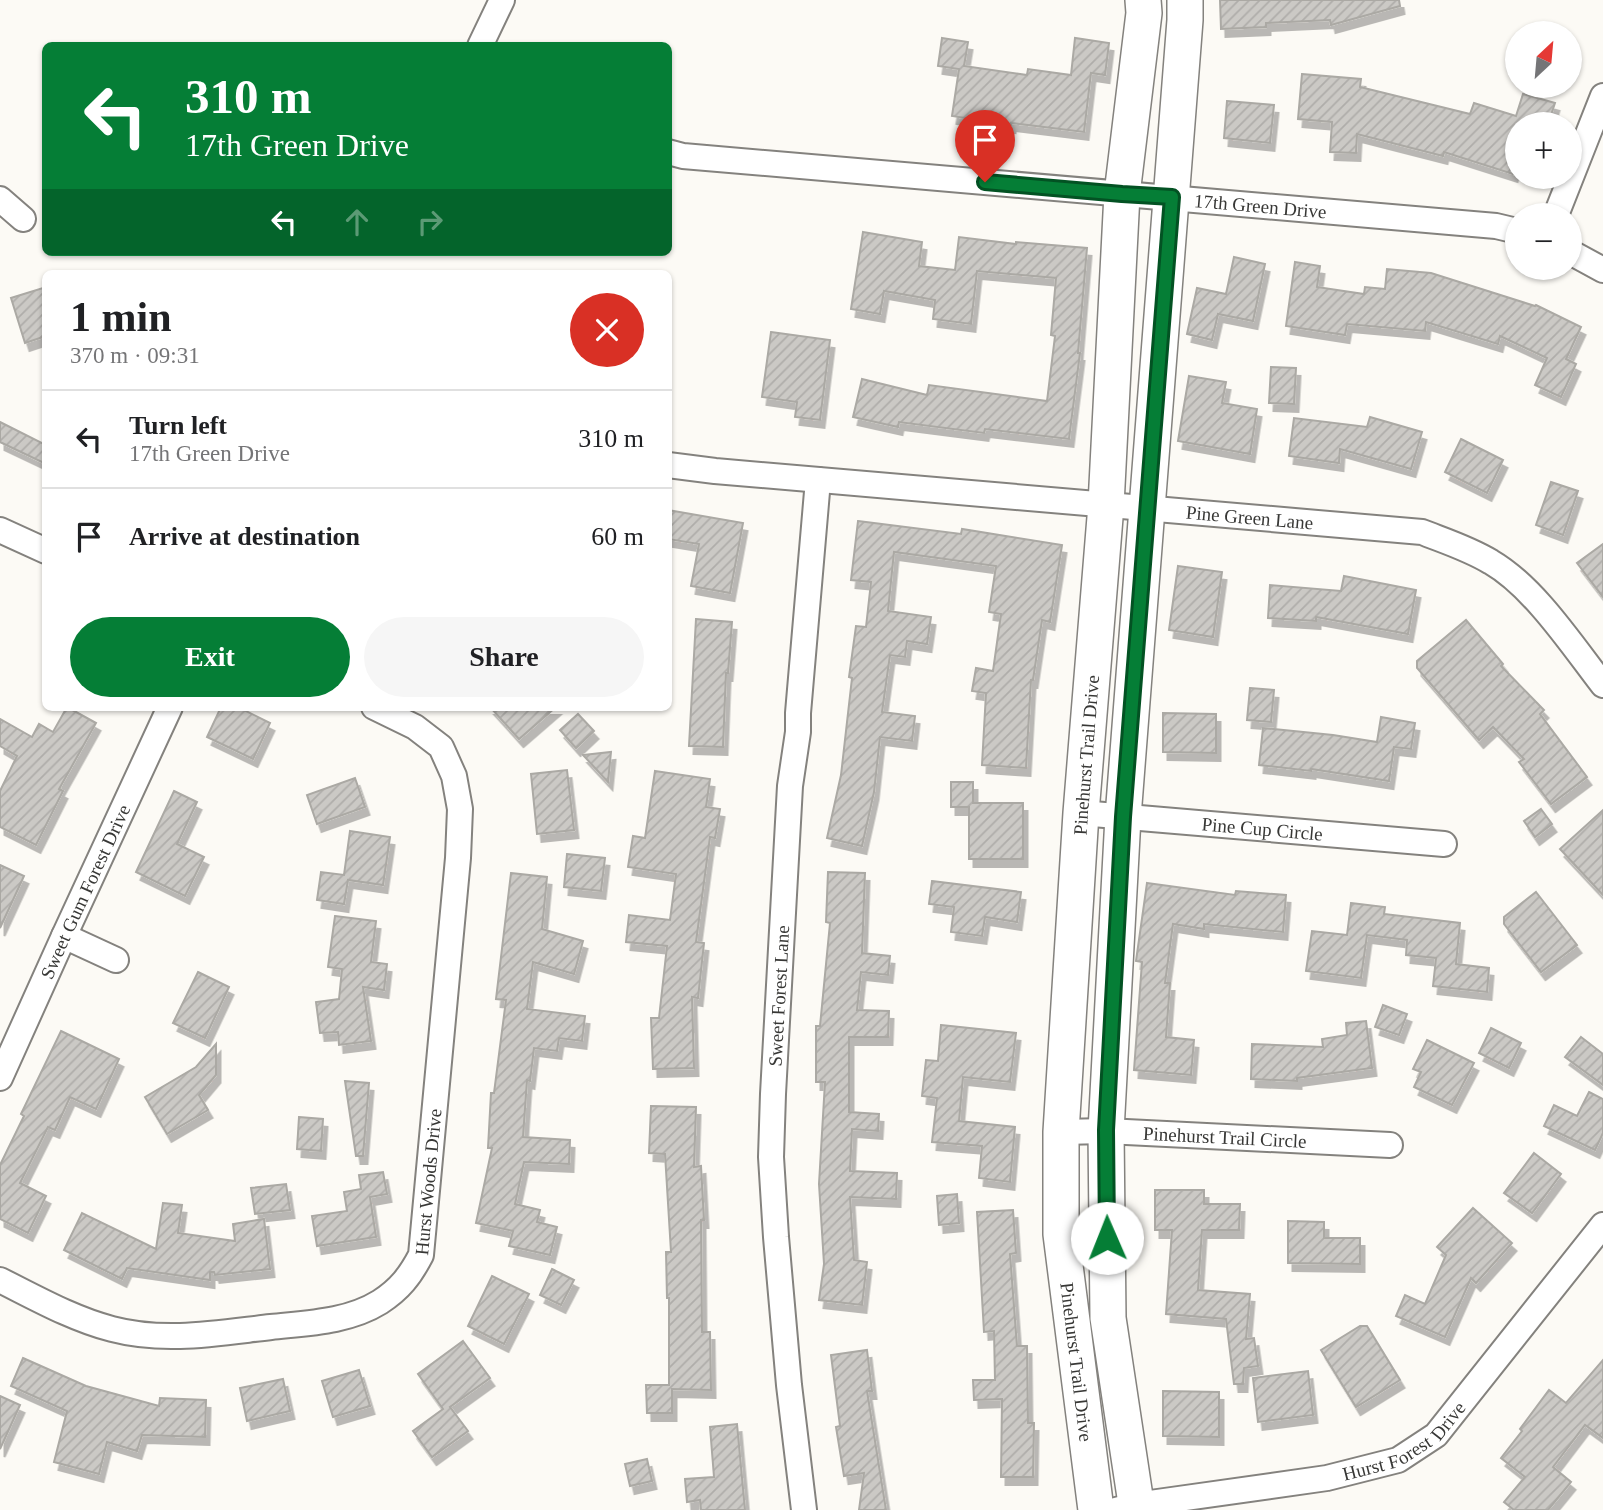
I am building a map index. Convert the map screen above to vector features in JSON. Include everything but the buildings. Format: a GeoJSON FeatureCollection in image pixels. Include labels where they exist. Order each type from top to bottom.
{"type":"FeatureCollection","features":[{"type":"Feature","properties":{"kind":"street"},"geometry":{"type":"LineString","coordinates":[[482,42],[502,0]]}},
{"type":"Feature","properties":{"kind":"street","name":"Pinehurst Trail Drive"},"geometry":{"type":"LineString","coordinates":[[1096,1510],[1060,1234],[1061,1132],[1081,813],[1106,505],[1122,194],[1144,13],[1143,0]]}},
{"type":"Feature","properties":{"kind":"street","name":"Pinehurst Trail Drive"},"geometry":{"type":"LineString","coordinates":[[1130,1508],[1108,1318],[1106,1130],[1123,817],[1185,0]]}},
{"type":"Feature","properties":{"kind":"street"},"geometry":{"type":"LineString","coordinates":[[1561,203],[1603,96]]}},
{"type":"Feature","properties":{"kind":"street","name":"17th Green Drive"},"geometry":{"type":"LineString","coordinates":[[672,153],[1505,228]]}},
{"type":"Feature","properties":{"kind":"street"},"geometry":{"type":"LineString","coordinates":[[0,199],[23,219]]}},
{"type":"Feature","properties":{"kind":"street"},"geometry":{"type":"LineString","coordinates":[[1582,259],[1603,270]]}},
{"type":"Feature","properties":{"kind":"street","name":"Pine Green Lane"},"geometry":{"type":"LineString","coordinates":[[672,465],[1422,532],[1492,562],[1519,582],[1603,685]]}},
{"type":"Feature","properties":{"kind":"street","name":"Sweet Forest Lane"},"geometry":{"type":"LineString","coordinates":[[804,1510],[789,1385],[771,1157],[790,786],[798,732],[818,480]]}},
{"type":"Feature","properties":{"kind":"street"},"geometry":{"type":"LineString","coordinates":[[0,530],[42,549]]}},
{"type":"Feature","properties":{"kind":"street","name":"Sweet Gum Forest Drive"},"geometry":{"type":"LineString","coordinates":[[0,1078],[168,711]]}},
{"type":"Feature","properties":{"kind":"street","name":"Hurst Woods Drive"},"geometry":{"type":"LineString","coordinates":[[0,1280],[61,1310],[110,1329],[136,1335],[177,1337],[331,1320],[378,1303],[396,1290],[411,1274],[421,1255],[458,858],[460,808],[454,776],[441,747],[415,727],[382,711]]}},
{"type":"Feature","properties":{"kind":"street","name":"Pine Cup Circle"},"geometry":{"type":"LineString","coordinates":[[1081,813],[1444,844]]}},
{"type":"Feature","properties":{"kind":"street"},"geometry":{"type":"LineString","coordinates":[[64,936],[116,960]]}},
{"type":"Feature","properties":{"kind":"street","name":"Pinehurst Trail Circle"},"geometry":{"type":"LineString","coordinates":[[1061,1132],[1106,1130],[1390,1145]]}},
{"type":"Feature","properties":{"kind":"street","name":"Hurst Forest Drive"},"geometry":{"type":"LineString","coordinates":[[1130,1508],[1327,1478],[1398,1460],[1436,1435],[1603,1225]]}},
{"type":"Feature","properties":{"kind":"route"},"geometry":{"type":"LineString","coordinates":[[985,182],[1172,197],[1123,817],[1106,1130],[1107,1238]]}}]}
